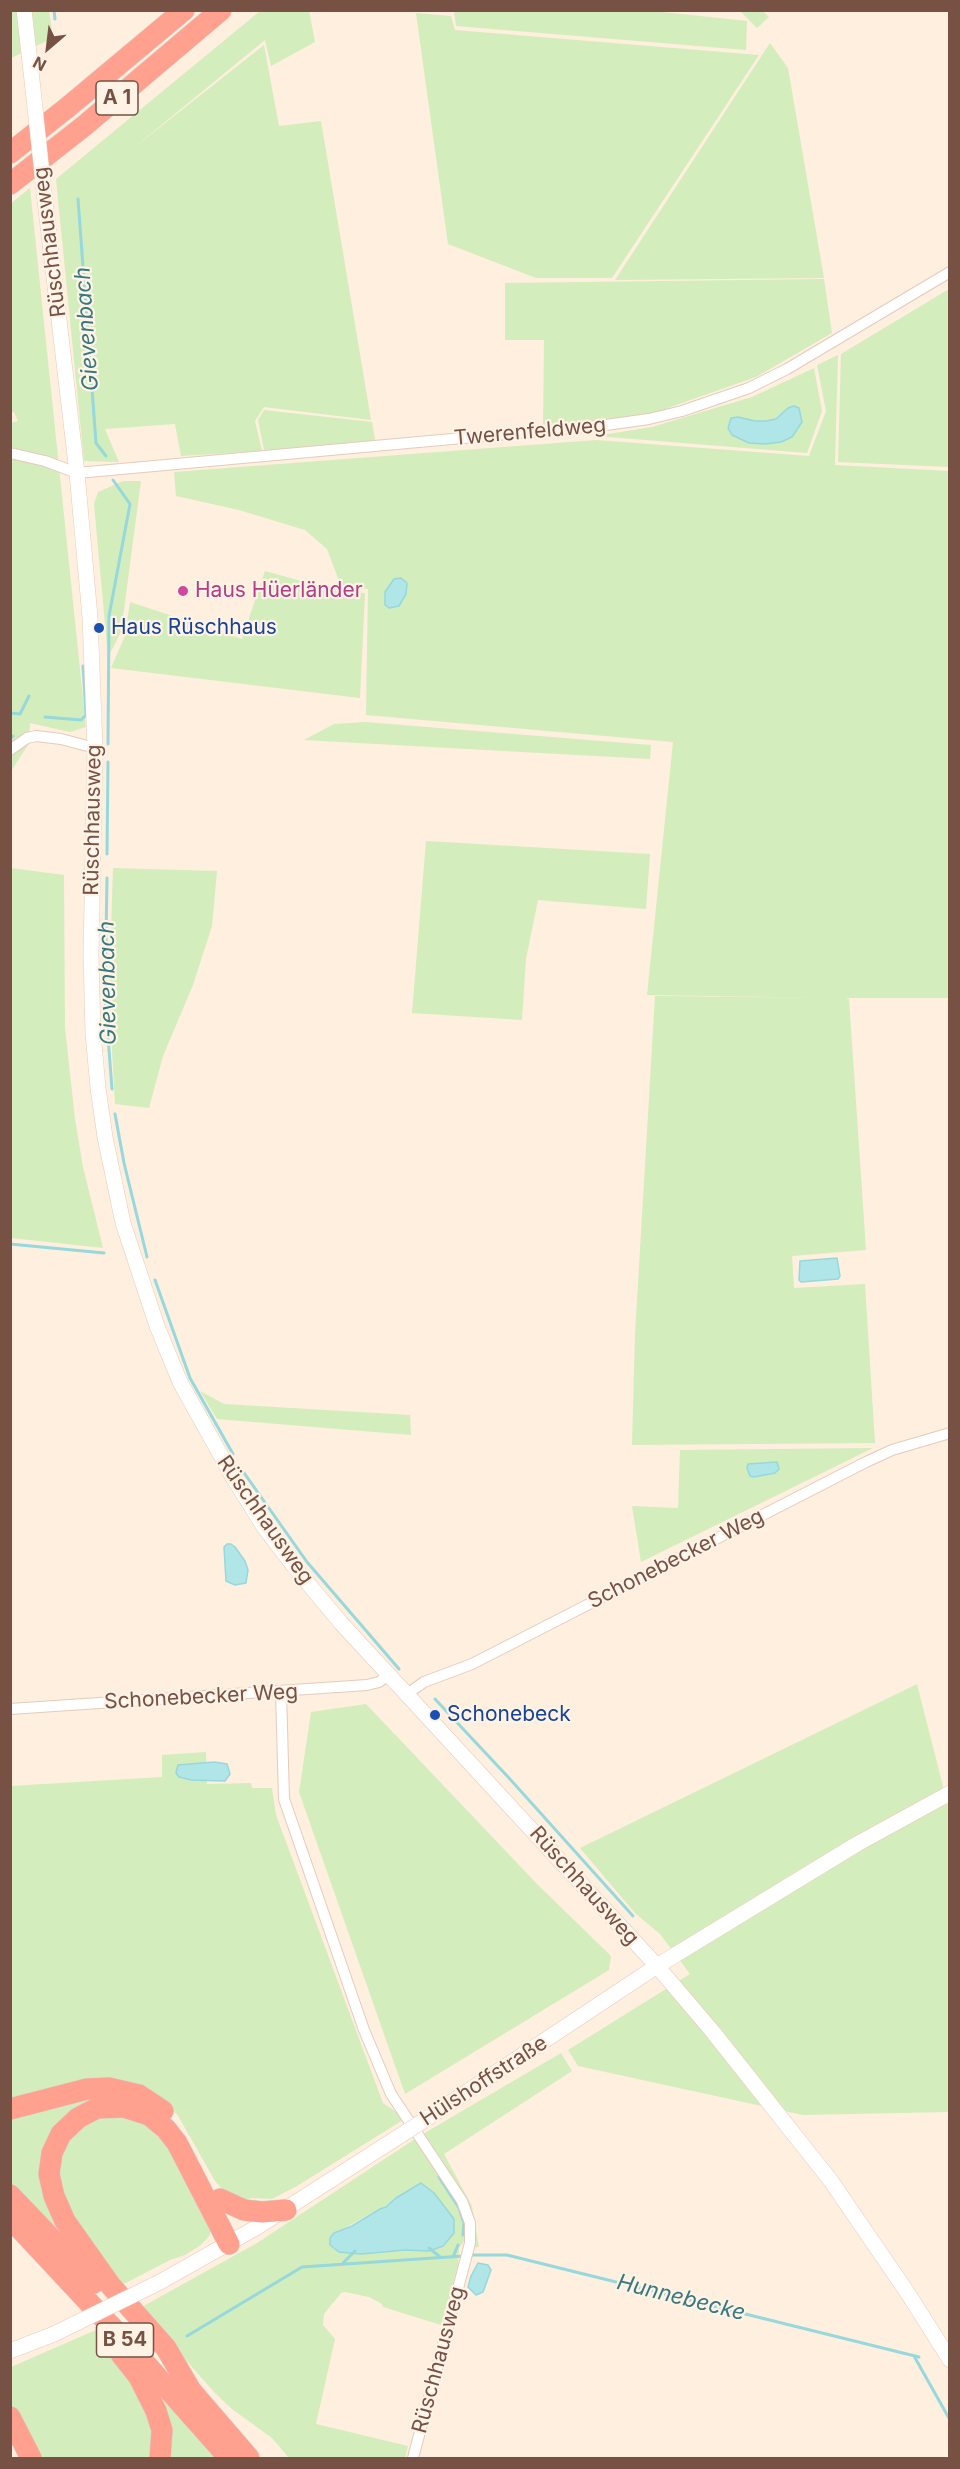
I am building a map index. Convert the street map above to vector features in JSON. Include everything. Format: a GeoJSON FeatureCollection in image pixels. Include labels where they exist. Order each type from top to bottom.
{"type":"FeatureCollection","features":[{"type":"Feature","properties":{"kind":"highway","name":"A 1"},"geometry":{"type":"LineString","coordinates":[[10,153],[184,10]]}},
{"type":"Feature","properties":{"kind":"highway","name":"A 1"},"geometry":{"type":"LineString","coordinates":[[10,184],[84,126],[221,10]]}},
{"type":"Feature","properties":{"kind":"highway"},"geometry":{"type":"LineString","coordinates":[[10,2109],[87,2089],[117,2088],[139,2095],[163,2111],[175,2126],[220,2199],[236,2240]]}},
{"type":"Feature","properties":{"kind":"highway"},"geometry":{"type":"LineString","coordinates":[[190,2389],[166,2348],[111,2286],[65,2221],[54,2196],[50,2174],[52,2152],[61,2134],[78,2118],[97,2108],[124,2107],[149,2115],[165,2128],[177,2143],[236,2240]]}},
{"type":"Feature","properties":{"kind":"highway","name":"B 54"},"geometry":{"type":"LineString","coordinates":[[10,2195],[95,2284],[249,2458]]}},
{"type":"Feature","properties":{"kind":"highway"},"geometry":{"type":"LineString","coordinates":[[220,2199],[244,2210],[262,2212],[286,2210]]}},
{"type":"Feature","properties":{"kind":"highway"},"geometry":{"type":"LineString","coordinates":[[14,2221],[46,2268],[108,2337],[139,2378],[160,2423],[162,2443],[160,2458]]}},
{"type":"Feature","properties":{"kind":"highway","name":"B 54"},"geometry":{"type":"LineString","coordinates":[[14,2221],[138,2354],[229,2458]]}},
{"type":"Feature","properties":{"kind":"highway"},"geometry":{"type":"LineString","coordinates":[[10,2416],[31,2458]]}},
{"type":"Feature","properties":{"kind":"highway"},"geometry":{"type":"LineString","coordinates":[[10,2437],[21,2458]]}},
{"type":"Feature","properties":{"kind":"main road","name":"Rüschhausweg"},"geometry":{"type":"LineString","coordinates":[[24,10],[77,473],[90,617],[95,748],[91,955],[93,1033],[105,1137],[123,1223],[157,1326],[180,1382],[234,1479],[264,1527],[296,1569],[341,1623],[657,1966],[771,2103],[831,2181],[909,2295],[950,2360]]}},
{"type":"Feature","properties":{"kind":"main road","name":"Hülshoffstraße"},"geometry":{"type":"LineString","coordinates":[[10,2351],[54,2334],[160,2282],[236,2240],[413,2128],[657,1966],[857,1844],[950,1793]]}},
{"type":"Feature","properties":{"kind":"street","name":"Twerenfeldweg"},"geometry":{"type":"LineString","coordinates":[[77,473],[606,425],[682,411],[749,388],[787,369],[950,272]]}},
{"type":"Feature","properties":{"kind":"street"},"geometry":{"type":"LineString","coordinates":[[10,453],[45,461],[77,473]]}},
{"type":"Feature","properties":{"kind":"street"},"geometry":{"type":"LineString","coordinates":[[10,750],[27,738],[36,736],[61,739],[95,748]]}},
{"type":"Feature","properties":{"kind":"street","name":"Schonebecker Weg"},"geometry":{"type":"LineString","coordinates":[[407,1694],[424,1682],[472,1664],[866,1462],[892,1450],[950,1433]]}},
{"type":"Feature","properties":{"kind":"street","name":"Schonebecker Weg"},"geometry":{"type":"LineString","coordinates":[[10,1709],[367,1685],[379,1682],[389,1675]]}},
{"type":"Feature","properties":{"kind":"street","name":"Rüschhausweg"},"geometry":{"type":"LineString","coordinates":[[281,1692],[284,1798],[299,1846],[376,2062],[391,2094],[462,2201],[470,2223],[470,2243],[413,2458]]}},
{"type":"Feature","properties":{"kind":"green space"},"geometry":{"type":"Polygon","coordinates":[[[644,10],[747,21],[746,50],[456,26],[454,11],[644,10]]]}},
{"type":"Feature","properties":{"kind":"green space"},"geometry":{"type":"Polygon","coordinates":[[[11,11],[49,11],[53,38],[11,58],[11,11]]]}},
{"type":"Feature","properties":{"kind":"green space"},"geometry":{"type":"Polygon","coordinates":[[[260,11],[309,11],[315,42],[271,66],[265,40],[131,150],[264,45],[279,126],[321,121],[371,420],[264,407],[255,421],[262,451],[181,456],[175,424],[105,429],[119,462],[84,461],[56,179],[260,11]]]}},
{"type":"Feature","properties":{"kind":"green space"},"geometry":{"type":"Polygon","coordinates":[[[740,11],[763,11],[769,17],[757,28],[740,11]]]}},
{"type":"Feature","properties":{"kind":"green space"},"geometry":{"type":"Polygon","coordinates":[[[416,13],[451,16],[455,30],[759,55],[612,278],[536,278],[448,244],[416,13]]]}},
{"type":"Feature","properties":{"kind":"green space"},"geometry":{"type":"Polygon","coordinates":[[[770,43],[788,68],[824,278],[615,280],[770,43]]]}},
{"type":"Feature","properties":{"kind":"green space"},"geometry":{"type":"Polygon","coordinates":[[[30,188],[86,727],[70,732],[30,723],[28,745],[11,771],[10,423],[18,421],[14,412],[10,413],[10,204],[30,188]]]}},
{"type":"Feature","properties":{"kind":"green space"},"geometry":{"type":"Polygon","coordinates":[[[824,279],[832,333],[756,377],[645,416],[543,424],[544,340],[505,340],[505,283],[824,279]]]}},
{"type":"Feature","properties":{"kind":"green space"},"geometry":{"type":"Polygon","coordinates":[[[949,289],[949,467],[838,462],[841,354],[949,289]]]}},
{"type":"Feature","properties":{"kind":"green space"},"geometry":{"type":"Polygon","coordinates":[[[838,355],[835,465],[949,471],[949,998],[845,998],[849,999],[866,1250],[792,1256],[794,1288],[865,1284],[875,1443],[632,1445],[635,1334],[655,996],[835,998],[647,995],[673,742],[366,715],[368,589],[341,586],[327,549],[305,530],[239,510],[176,496],[174,472],[596,440],[809,456],[826,411],[817,365],[838,355]]]}},
{"type":"Feature","properties":{"kind":"green space"},"geometry":{"type":"Polygon","coordinates":[[[814,368],[822,411],[807,453],[596,436],[652,427],[752,397],[814,368]],[[788,408],[776,419],[755,421],[738,417],[731,418],[729,423],[732,435],[749,443],[765,444],[792,437],[788,408]]]}},
{"type":"Feature","properties":{"kind":"green space"},"geometry":{"type":"Polygon","coordinates":[[[264,410],[372,422],[376,445],[264,450],[258,420],[264,410]]]}},
{"type":"Feature","properties":{"kind":"green space"},"geometry":{"type":"Polygon","coordinates":[[[123,481],[141,481],[121,632],[108,657],[94,504],[98,492],[123,481]]]}},
{"type":"Feature","properties":{"kind":"green space"},"geometry":{"type":"Polygon","coordinates":[[[265,571],[337,591],[365,593],[360,698],[111,668],[125,636],[130,602],[242,639],[265,571]]]}},
{"type":"Feature","properties":{"kind":"green space"},"geometry":{"type":"Polygon","coordinates":[[[365,722],[651,745],[650,759],[304,740],[334,724],[365,722]]]}},
{"type":"Feature","properties":{"kind":"green space"},"geometry":{"type":"Polygon","coordinates":[[[426,841],[650,854],[646,909],[538,900],[526,959],[522,1020],[412,1013],[426,841]]]}},
{"type":"Feature","properties":{"kind":"green space"},"geometry":{"type":"Polygon","coordinates":[[[11,868],[64,875],[65,1028],[83,1167],[103,1248],[11,1238],[11,868]]]}},
{"type":"Feature","properties":{"kind":"green space"},"geometry":{"type":"Polygon","coordinates":[[[113,868],[217,871],[212,926],[193,985],[163,1056],[149,1108],[115,1104],[109,996],[113,868]]]}},
{"type":"Feature","properties":{"kind":"green space"},"geometry":{"type":"Polygon","coordinates":[[[200,1391],[224,1404],[410,1415],[411,1435],[217,1419],[200,1391]]]}},
{"type":"Feature","properties":{"kind":"green space"},"geometry":{"type":"Polygon","coordinates":[[[873,1448],[641,1562],[632,1506],[678,1508],[680,1450],[873,1448]]]}},
{"type":"Feature","properties":{"kind":"green space"},"geometry":{"type":"Polygon","coordinates":[[[917,1684],[949,1810],[949,2112],[803,2115],[578,2066],[568,2050],[690,1974],[660,1934],[635,1913],[580,1848],[917,1684]]]}},
{"type":"Feature","properties":{"kind":"green space"},"geometry":{"type":"Polygon","coordinates":[[[366,1704],[537,1884],[611,1956],[609,1970],[405,2094],[299,1792],[311,1712],[366,1704]]]}},
{"type":"Feature","properties":{"kind":"green space"},"geometry":{"type":"Polygon","coordinates":[[[206,1752],[207,1784],[251,1783],[252,1788],[272,1788],[276,1815],[383,2103],[398,2113],[403,2120],[272,2199],[251,2198],[242,2202],[224,2191],[215,2181],[177,2114],[153,2093],[11,2102],[11,1786],[162,1777],[162,1755],[206,1752]]]}},
{"type":"Feature","properties":{"kind":"green space"},"geometry":{"type":"Polygon","coordinates":[[[561,2053],[572,2071],[444,2154],[472,2206],[479,2247],[471,2248],[473,2235],[442,2164],[442,2159],[434,2155],[423,2134],[561,2053]]]}},
{"type":"Feature","properties":{"kind":"green space"},"geometry":{"type":"Polygon","coordinates":[[[80,2095],[107,2102],[48,2153],[88,2262],[11,2185],[11,2113],[80,2095]]]}},
{"type":"Feature","properties":{"kind":"green space"},"geometry":{"type":"Polygon","coordinates":[[[119,2111],[164,2134],[211,2225],[210,2235],[201,2245],[118,2287],[80,2237],[54,2170],[73,2127],[119,2111]]]}},
{"type":"Feature","properties":{"kind":"green space"},"geometry":{"type":"Polygon","coordinates":[[[415,2139],[464,2211],[468,2237],[459,2248],[458,2265],[441,2325],[383,2307],[382,2304],[369,2297],[341,2293],[324,2314],[323,2325],[335,2339],[316,2424],[408,2446],[405,2458],[289,2458],[272,2438],[232,2409],[214,2392],[140,2308],[257,2243],[415,2139]],[[415,2186],[403,2196],[396,2198],[386,2208],[379,2209],[341,2230],[339,2252],[361,2254],[404,2250],[423,2251],[454,2219],[434,2193],[415,2186]]]}},
{"type":"Feature","properties":{"kind":"green space"},"geometry":{"type":"Polygon","coordinates":[[[96,2330],[121,2361],[151,2413],[153,2458],[36,2458],[11,2404],[11,2367],[96,2330]]]}},
{"type":"Feature","properties":{"kind":"green space"},"geometry":{"type":"Polygon","coordinates":[[[132,2357],[218,2458],[165,2458],[132,2357]]]}},
{"type":"Feature","properties":{"kind":"water"},"geometry":{"type":"Polygon","coordinates":[[[794,406],[799,408],[802,422],[792,437],[781,442],[749,443],[732,435],[728,428],[731,418],[766,421],[776,419],[788,408],[794,406]]]}},
{"type":"Feature","properties":{"kind":"water"},"geometry":{"type":"Polygon","coordinates":[[[401,578],[407,583],[406,594],[399,606],[389,608],[385,605],[385,592],[394,579],[401,578]]]}},
{"type":"Feature","properties":{"kind":"water"},"geometry":{"type":"Polygon","coordinates":[[[837,1258],[840,1276],[838,1279],[801,1282],[799,1280],[800,1261],[837,1258]]]}},
{"type":"Feature","properties":{"kind":"water"},"geometry":{"type":"Polygon","coordinates":[[[777,1462],[779,1469],[775,1473],[754,1477],[750,1476],[747,1468],[748,1464],[777,1462]]]}},
{"type":"Feature","properties":{"kind":"water"},"geometry":{"type":"Polygon","coordinates":[[[227,1544],[235,1547],[245,1561],[248,1570],[246,1583],[235,1585],[226,1581],[224,1547],[227,1544]]]}},
{"type":"Feature","properties":{"kind":"water"},"geometry":{"type":"Polygon","coordinates":[[[214,1762],[227,1764],[230,1774],[225,1781],[191,1780],[179,1777],[176,1773],[178,1765],[214,1762]]]}},
{"type":"Feature","properties":{"kind":"water"},"geometry":{"type":"Polygon","coordinates":[[[421,2183],[434,2193],[454,2219],[454,2233],[443,2246],[429,2251],[405,2250],[361,2254],[339,2252],[330,2245],[330,2238],[334,2233],[386,2207],[421,2183]]]}},
{"type":"Feature","properties":{"kind":"water"},"geometry":{"type":"Polygon","coordinates":[[[478,2263],[488,2265],[491,2270],[483,2292],[476,2295],[468,2287],[478,2263]]]}},
{"type":"Feature","properties":{"kind":"waterway","name":"Gievenbach"},"geometry":{"type":"LineString","coordinates":[[54,10],[55,19]]}},
{"type":"Feature","properties":{"kind":"waterway","name":"Gievenbach"},"geometry":{"type":"LineString","coordinates":[[78,199],[96,443],[106,456]]}},
{"type":"Feature","properties":{"kind":"waterway","name":"Gievenbach"},"geometry":{"type":"LineString","coordinates":[[108,744],[109,616],[130,504],[113,480]]}},
{"type":"Feature","properties":{"kind":"waterway"},"geometry":{"type":"LineString","coordinates":[[45,717],[81,720],[86,715],[83,666]]}},
{"type":"Feature","properties":{"kind":"waterway"},"geometry":{"type":"LineString","coordinates":[[10,713],[20,714],[29,696]]}},
{"type":"Feature","properties":{"kind":"waterway","name":"Gievenbach"},"geometry":{"type":"LineString","coordinates":[[107,854],[108,762]]}},
{"type":"Feature","properties":{"kind":"waterway","name":"Gievenbach"},"geometry":{"type":"LineString","coordinates":[[107,878],[105,998],[112,1089]]}},
{"type":"Feature","properties":{"kind":"waterway","name":"Gievenbach"},"geometry":{"type":"LineString","coordinates":[[115,1114],[124,1163],[147,1257]]}},
{"type":"Feature","properties":{"kind":"waterway","name":"Gievenbach"},"geometry":{"type":"LineString","coordinates":[[10,1244],[104,1253]]}},
{"type":"Feature","properties":{"kind":"waterway"},"geometry":{"type":"LineString","coordinates":[[155,1280],[190,1378],[233,1454]]}},
{"type":"Feature","properties":{"kind":"waterway"},"geometry":{"type":"LineString","coordinates":[[242,1470],[307,1562],[399,1669]]}},
{"type":"Feature","properties":{"kind":"waterway"},"geometry":{"type":"LineString","coordinates":[[435,1699],[633,1916]]}},
{"type":"Feature","properties":{"kind":"waterway"},"geometry":{"type":"LineString","coordinates":[[439,2177],[459,2208],[464,2223],[463,2235]]}},
{"type":"Feature","properties":{"kind":"waterway"},"geometry":{"type":"LineString","coordinates":[[453,2257],[458,2245]]}},
{"type":"Feature","properties":{"kind":"waterway","name":"Hunnebecke"},"geometry":{"type":"LineString","coordinates":[[429,2248],[440,2257]]}},
{"type":"Feature","properties":{"kind":"waterway","name":"Hunnebecke"},"geometry":{"type":"LineString","coordinates":[[343,2263],[355,2251]]}},
{"type":"Feature","properties":{"kind":"waterway","name":"Hunnebecke"},"geometry":{"type":"LineString","coordinates":[[470,2255],[507,2255],[919,2357]]}},
{"type":"Feature","properties":{"kind":"waterway","name":"Hunnebecke"},"geometry":{"type":"LineString","coordinates":[[187,2336],[302,2267],[463,2256]]}},
{"type":"Feature","properties":{"kind":"waterway"},"geometry":{"type":"LineString","coordinates":[[914,2356],[950,2420]]}},
{"type":"Feature","properties":{"kind":"place","name":"Haus Hüerländer"},"geometry":{"type":"Point","coordinates":[183,591]}},
{"type":"Feature","properties":{"kind":"place","name":"Haus Rüschhaus"},"geometry":{"type":"Point","coordinates":[99,628]}},
{"type":"Feature","properties":{"kind":"place","name":"Schonebeck"},"geometry":{"type":"Point","coordinates":[435,1715]}}]}
